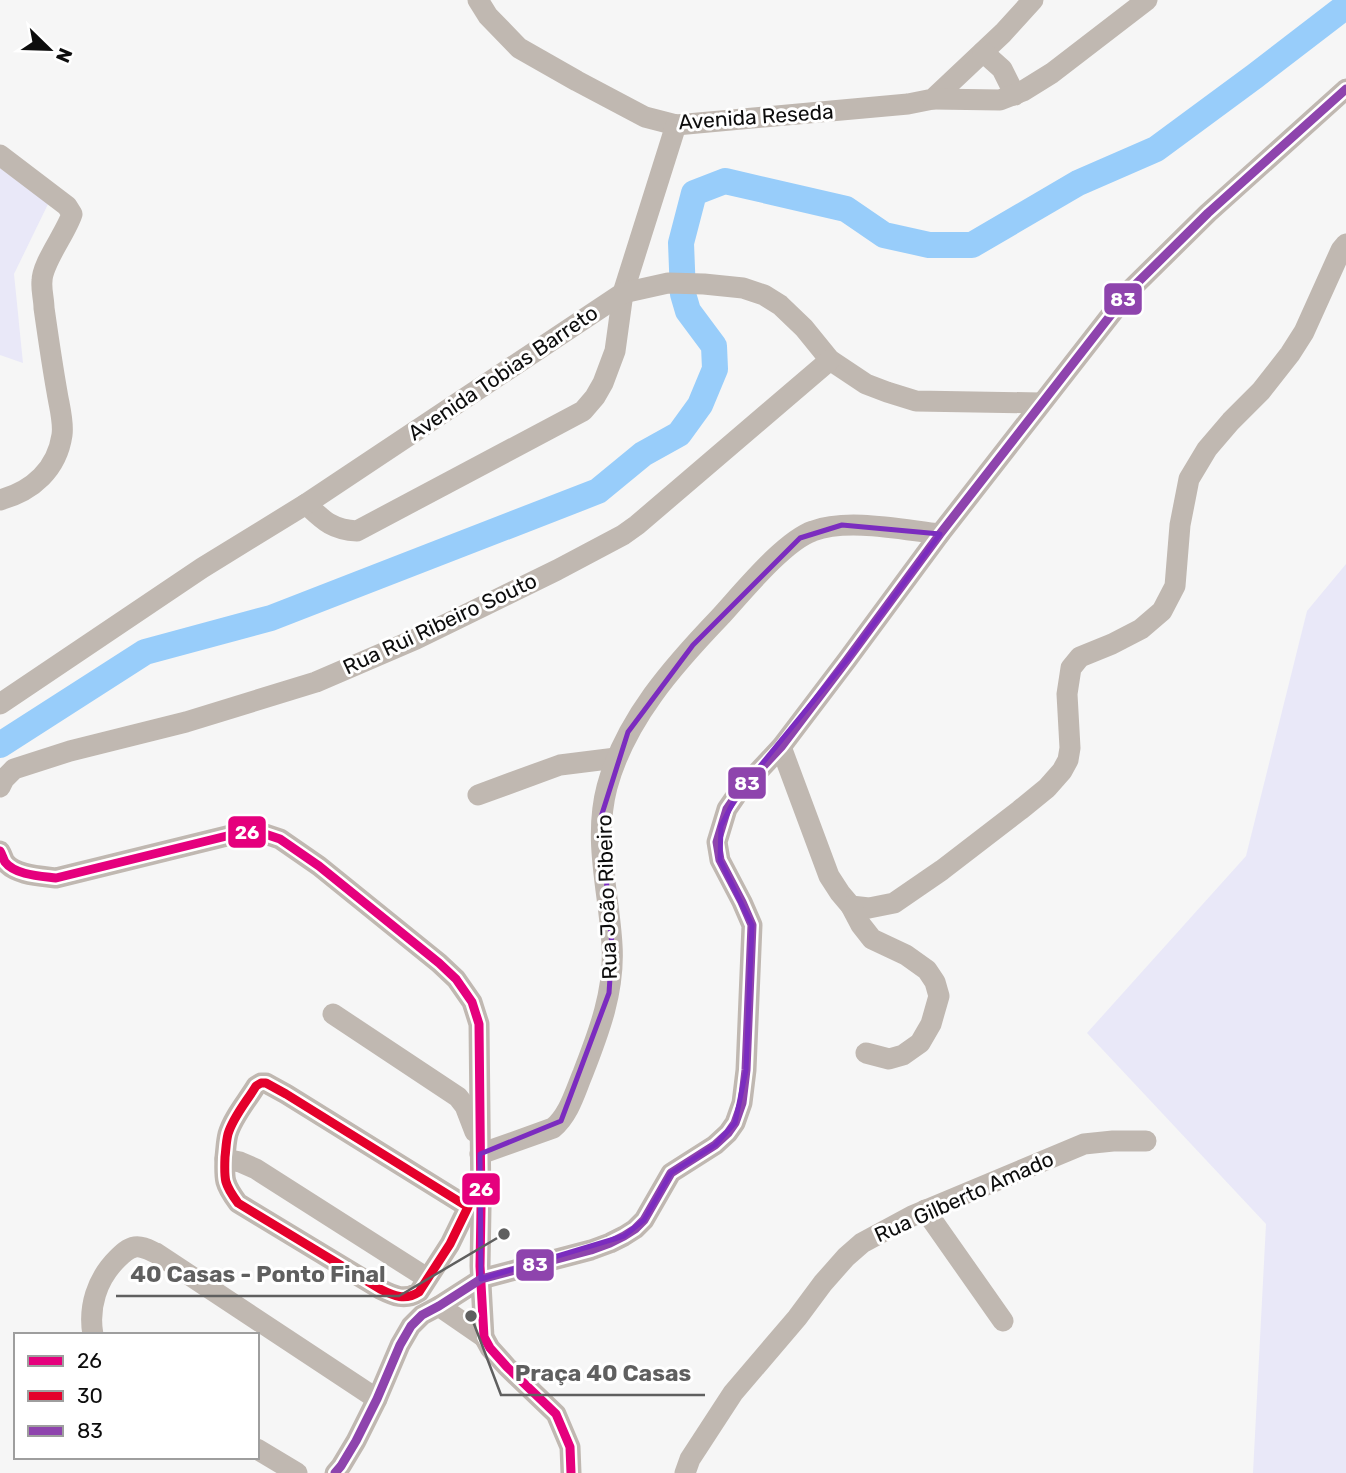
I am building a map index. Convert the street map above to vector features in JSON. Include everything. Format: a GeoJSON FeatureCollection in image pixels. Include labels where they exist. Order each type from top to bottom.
{"type":"FeatureCollection","features":[{"type":"Feature","properties":{"kind":"street","name":"Avenida Reseda"},"geometry":{"type":"LineString","coordinates":[[478,0],[488,16],[519,48],[645,117],[676,125],[933,99],[1000,100],[1015,95]]}},
{"type":"Feature","properties":{"kind":"street"},"geometry":{"type":"LineString","coordinates":[[933,99],[1033,0]]}},
{"type":"Feature","properties":{"kind":"street"},"geometry":{"type":"LineString","coordinates":[[983,52],[1002,69],[1015,95],[1052,73],[1147,0]]}},
{"type":"Feature","properties":{"kind":"street"},"geometry":{"type":"LineString","coordinates":[[338,1470],[377,1399],[400,1345],[411,1326],[422,1315],[439,1306],[480,1273],[591,1250],[624,1236],[644,1220],[671,1173],[715,1145],[728,1133],[735,1123],[742,1103],[746,1070],[752,925],[720,860],[717,842],[727,809],[738,793],[781,747],[940,534],[1131,289],[1208,213],[1346,89]]}},
{"type":"Feature","properties":{"kind":"street"},"geometry":{"type":"LineString","coordinates":[[306,503],[335,528],[357,531],[583,411],[603,383],[615,351],[623,293],[676,125]]}},
{"type":"Feature","properties":{"kind":"street"},"geometry":{"type":"LineString","coordinates":[[0,155],[67,206],[72,214],[41,279],[48,346],[62,431],[59,448],[38,482],[0,500]]}},
{"type":"Feature","properties":{"kind":"street"},"geometry":{"type":"LineString","coordinates":[[851,906],[869,908],[894,903],[1020,810],[1047,788],[1062,771],[1070,748],[1068,694],[1071,668],[1080,657],[1142,629],[1163,611],[1175,586],[1180,525],[1189,479],[1208,449],[1261,391],[1290,354],[1304,332],[1346,244]]}},
{"type":"Feature","properties":{"kind":"street","name":"Avenida Tobias Barreto"},"geometry":{"type":"LineString","coordinates":[[0,704],[202,568],[306,503],[623,293],[668,283],[743,288],[772,300],[793,316],[830,360],[866,384],[887,393],[916,401],[1041,403]]}},
{"type":"Feature","properties":{"kind":"street","name":"Rua Rui Ribeiro Souto"},"geometry":{"type":"LineString","coordinates":[[0,787],[14,769],[70,751],[186,722],[316,682],[416,639],[557,570],[623,535],[830,360]]}},
{"type":"Feature","properties":{"kind":"street","name":"Rua João Ribeiro"},"geometry":{"type":"LineString","coordinates":[[481,1151],[553,1128],[561,1122],[593,1045],[609,993],[612,972],[612,947],[600,849],[603,807],[616,758],[628,732],[650,699],[693,645],[780,553],[800,538],[813,531],[842,525],[940,534]]}},
{"type":"Feature","properties":{"kind":"street"},"geometry":{"type":"LineString","coordinates":[[781,747],[829,876],[872,939],[906,955],[927,970],[935,982],[939,996],[931,1024],[920,1043],[903,1055],[889,1059],[866,1053]]}},
{"type":"Feature","properties":{"kind":"street"},"geometry":{"type":"LineString","coordinates":[[478,795],[560,765],[616,758]]}},
{"type":"Feature","properties":{"kind":"street"},"geometry":{"type":"LineString","coordinates":[[2,860],[15,870],[56,878],[243,832],[262,833],[281,839],[319,866],[456,979],[472,1002],[479,1024],[480,1273],[484,1337],[507,1367],[556,1414],[570,1447],[571,1473]]}},
{"type":"Feature","properties":{"kind":"street"},"geometry":{"type":"LineString","coordinates":[[333,1014],[458,1097],[481,1151]]}},
{"type":"Feature","properties":{"kind":"street"},"geometry":{"type":"LineString","coordinates":[[266,1083],[286,1094],[468,1207],[450,1244],[419,1292],[411,1297],[395,1296],[238,1203],[224,1180],[226,1142],[229,1131],[256,1086],[266,1083]]}},
{"type":"Feature","properties":{"kind":"street","name":"Rua Gilberto Amado"},"geometry":{"type":"LineString","coordinates":[[685,1473],[690,1459],[733,1393],[846,1257],[862,1243],[925,1210],[1084,1144],[1146,1141]]}},
{"type":"Feature","properties":{"kind":"street"},"geometry":{"type":"LineString","coordinates":[[225,1159],[247,1164],[264,1174],[426,1278]]}},
{"type":"Feature","properties":{"kind":"street"},"geometry":{"type":"LineString","coordinates":[[925,1210],[1003,1321]]}},
{"type":"Feature","properties":{"kind":"street"},"geometry":{"type":"LineString","coordinates":[[450,1244],[480,1273]]}},
{"type":"Feature","properties":{"kind":"street"},"geometry":{"type":"LineString","coordinates":[[93,1333],[92,1307],[97,1286],[108,1268],[124,1252],[133,1247],[143,1248],[156,1253],[377,1399]]}},
{"type":"Feature","properties":{"kind":"street"},"geometry":{"type":"LineString","coordinates":[[439,1306],[484,1337]]}},
{"type":"Feature","properties":{"kind":"street"},"geometry":{"type":"LineString","coordinates":[[259,1450],[297,1473]]}},
{"type":"Feature","properties":{"kind":"highlighted area"},"geometry":{"type":"Polygon","coordinates":[[[842,525],[940,534],[847,660],[738,793],[721,826],[720,860],[752,925],[746,1070],[735,1123],[715,1145],[671,1173],[644,1220],[624,1236],[481,1279],[480,1154],[561,1121],[609,993],[612,947],[601,817],[628,732],[693,645],[800,538],[842,525]]]}},
{"type":"Feature","properties":{"kind":"shaded area"},"geometry":{"type":"Polygon","coordinates":[[[0,168],[49,202],[14,274],[23,363],[0,355],[0,168]]]}},
{"type":"Feature","properties":{"kind":"shaded area"},"geometry":{"type":"Polygon","coordinates":[[[1346,564],[1346,1473],[1253,1473],[1266,1224],[1087,1033],[1246,856],[1307,611],[1346,564]]]}},
{"type":"Feature","properties":{"kind":"waterway"},"geometry":{"type":"LineString","coordinates":[[0,745],[145,652],[271,618],[598,491],[643,454],[679,434],[700,405],[715,369],[714,346],[688,311],[683,294],[681,243],[694,193],[725,181],[846,209],[884,235],[929,245],[972,245],[1078,183],[1156,149],[1346,6]]}},
{"type":"Feature","properties":{"kind":"transit line","name":"83"},"geometry":{"type":"LineString","coordinates":[[335,1473],[356,1441],[400,1345],[411,1326],[422,1315],[481,1279],[591,1250],[624,1236],[644,1220],[671,1173],[715,1145],[728,1133],[735,1123],[742,1103],[746,1070],[752,925],[720,860],[717,842],[727,809],[738,793],[781,747],[940,534],[1131,289],[1208,213],[1346,89]]}},
{"type":"Feature","properties":{"kind":"transit line","name":"26"},"geometry":{"type":"LineString","coordinates":[[0,851],[5,862],[15,870],[56,878],[243,832],[262,833],[280,839],[319,866],[456,979],[472,1002],[479,1024],[480,1266],[484,1337],[507,1367],[556,1414],[570,1447],[571,1473]]}},
{"type":"Feature","properties":{"kind":"transit line","name":"30"},"geometry":{"type":"LineString","coordinates":[[261,1083],[286,1094],[468,1207],[450,1244],[419,1292],[409,1296],[390,1294],[238,1203],[227,1186],[225,1177],[227,1137],[237,1115],[256,1086],[261,1083]]}},
{"type":"Feature","properties":{"kind":"place","name":"40 Casas - Ponto Final"},"geometry":{"type":"Point","coordinates":[504,1234]}},
{"type":"Feature","properties":{"kind":"place","name":"Praça 40 Casas"},"geometry":{"type":"Point","coordinates":[471,1316]}}]}
